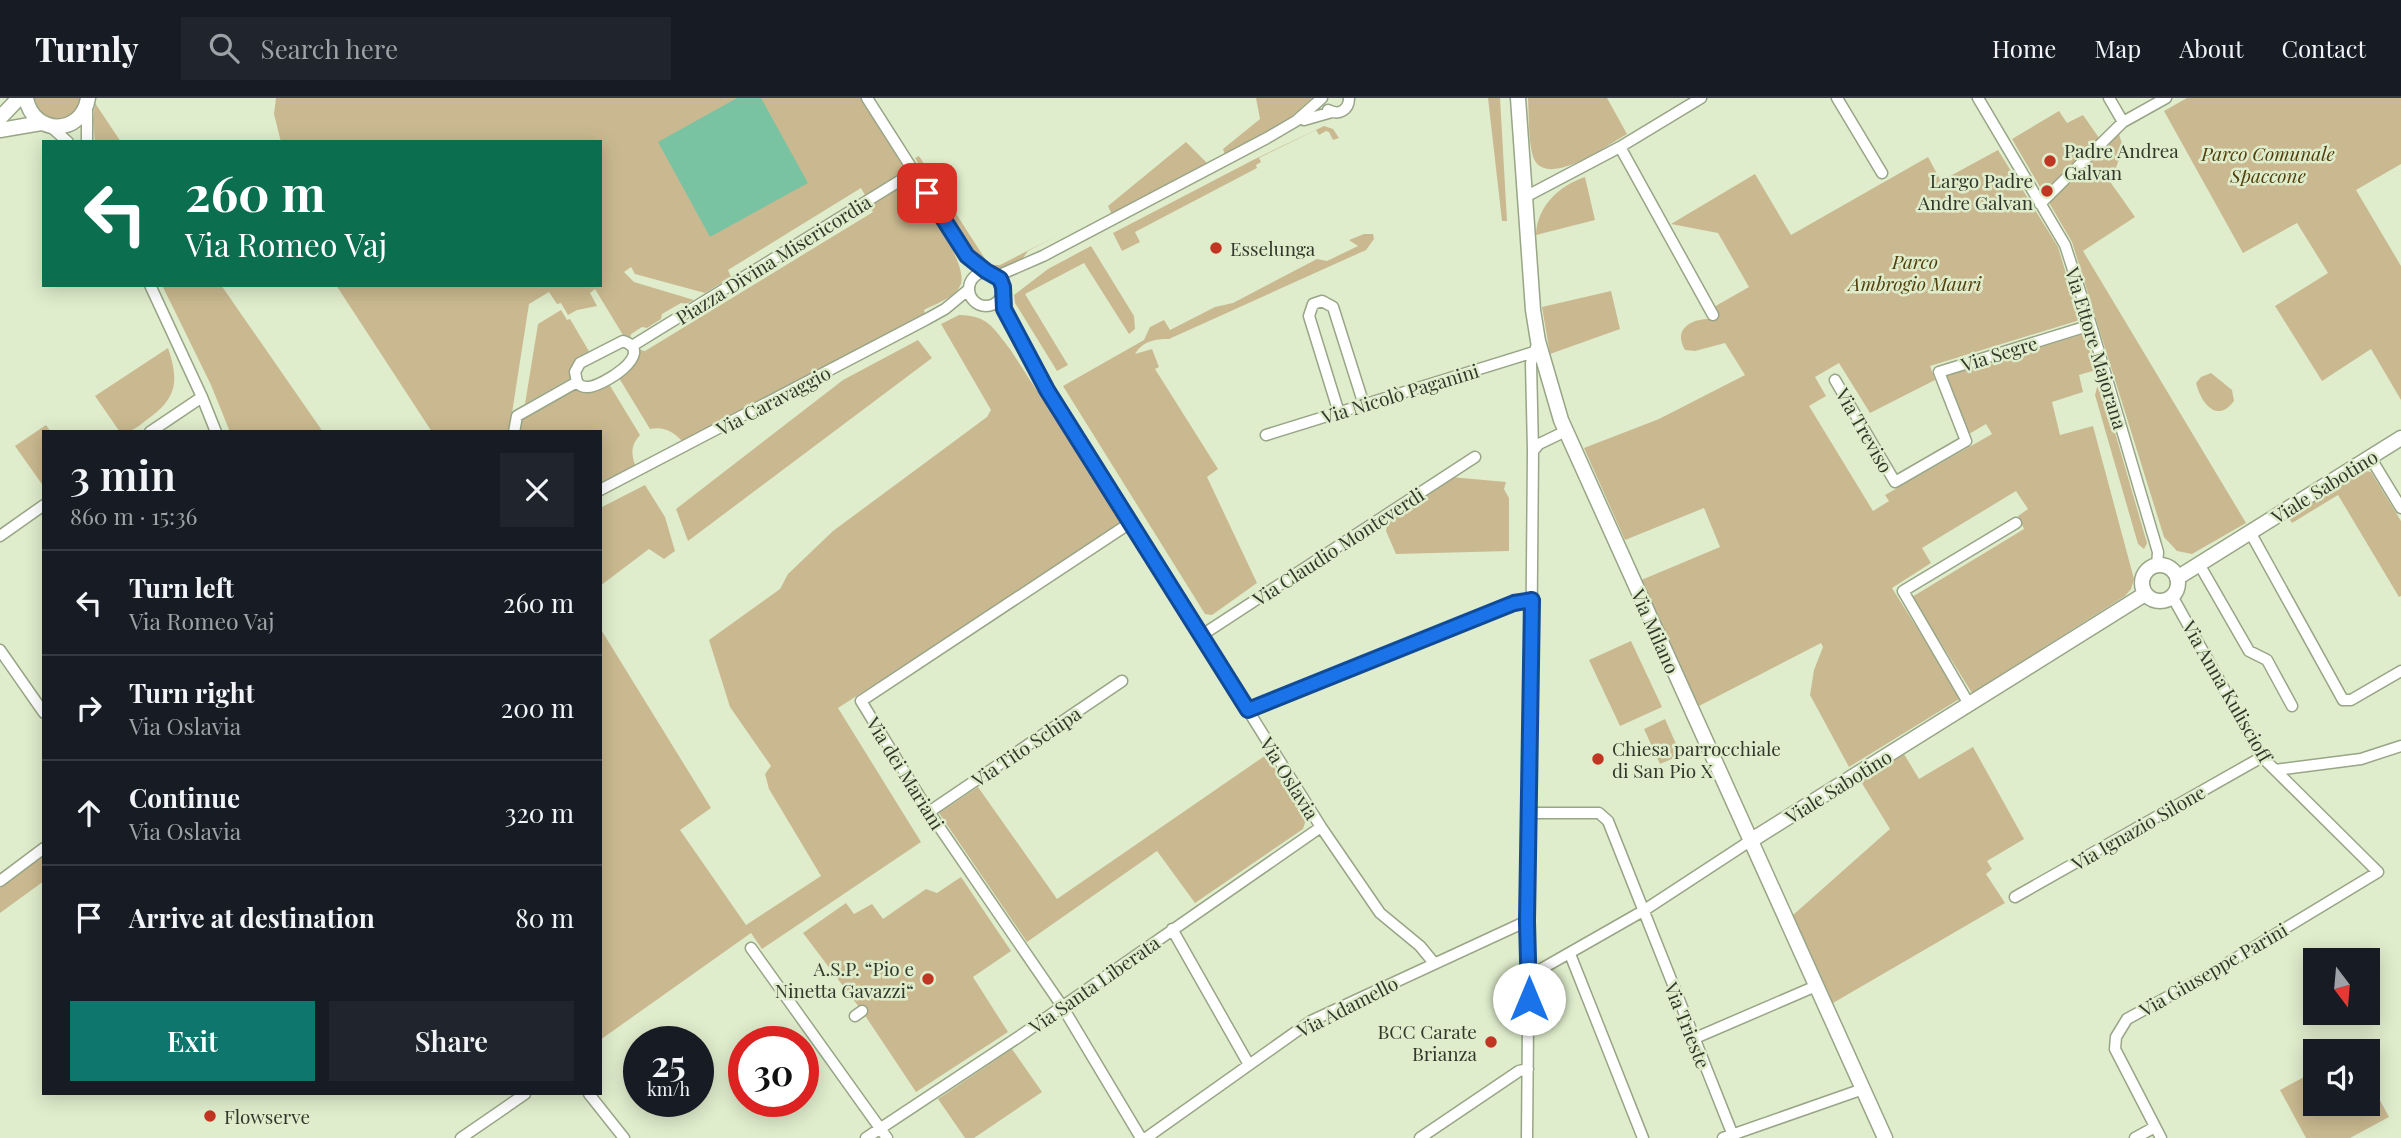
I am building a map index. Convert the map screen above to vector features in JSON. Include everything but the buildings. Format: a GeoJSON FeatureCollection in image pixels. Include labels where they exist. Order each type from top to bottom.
{"type":"FeatureCollection","features":[{"type":"Feature","properties":{"kind":"main road"},"geometry":{"type":"LineString","coordinates":[[0,118],[19,98]]}},
{"type":"Feature","properties":{"kind":"main road"},"geometry":{"type":"LineString","coordinates":[[26,98],[29,109],[46,125]]}},
{"type":"Feature","properties":{"kind":"main road","name":"Via Milano"},"geometry":{"type":"LineString","coordinates":[[1518,98],[1536,346],[1550,387],[1566,431],[1885,1138]]}},
{"type":"Feature","properties":{"kind":"main road"},"geometry":{"type":"LineString","coordinates":[[0,130],[70,124],[84,112],[88,101]]}},
{"type":"Feature","properties":{"kind":"main road","name":"Viale Sabotino"},"geometry":{"type":"LineString","coordinates":[[2177,578],[2401,438]]}},
{"type":"Feature","properties":{"kind":"main road"},"geometry":{"type":"LineString","coordinates":[[2151,568],[2169,568],[2177,578],[2176,591],[2172,596],[2161,601],[2145,594],[2143,576],[2151,568]]}},
{"type":"Feature","properties":{"kind":"main road","name":"Viale Sabotino"},"geometry":{"type":"LineString","coordinates":[[1750,841],[2145,594]]}},
{"type":"Feature","properties":{"kind":"street"},"geometry":{"type":"LineString","coordinates":[[867,98],[967,256],[991,273],[1043,256],[1315,115],[1342,112],[1352,99]]}},
{"type":"Feature","properties":{"kind":"street"},"geometry":{"type":"LineString","coordinates":[[1267,138],[1296,121],[1323,98],[1325,106],[1332,112]]}},
{"type":"Feature","properties":{"kind":"street"},"geometry":{"type":"LineString","coordinates":[[1527,196],[1620,147],[1701,98]]}},
{"type":"Feature","properties":{"kind":"street"},"geometry":{"type":"LineString","coordinates":[[1837,98],[1882,173]]}},
{"type":"Feature","properties":{"kind":"street","name":"Via Ettore Majorana"},"geometry":{"type":"LineString","coordinates":[[1978,98],[2065,245],[2158,552],[2157,566]]}},
{"type":"Feature","properties":{"kind":"street"},"geometry":{"type":"LineString","coordinates":[[2109,98],[2123,122]]}},
{"type":"Feature","properties":{"kind":"street"},"geometry":{"type":"LineString","coordinates":[[2040,204],[2123,122],[2166,98]]}},
{"type":"Feature","properties":{"kind":"street"},"geometry":{"type":"LineString","coordinates":[[88,101],[88,140]]}},
{"type":"Feature","properties":{"kind":"street"},"geometry":{"type":"LineString","coordinates":[[46,125],[65,140]]}},
{"type":"Feature","properties":{"kind":"street"},"geometry":{"type":"LineString","coordinates":[[1620,147],[1713,315]]}},
{"type":"Feature","properties":{"kind":"street","name":"Piazza Divina Misericordia"},"geometry":{"type":"LineString","coordinates":[[632,346],[914,172]]}},
{"type":"Feature","properties":{"kind":"street"},"geometry":{"type":"LineString","coordinates":[[967,256],[970,284],[980,304],[996,302],[1003,290],[1043,256]]}},
{"type":"Feature","properties":{"kind":"street","name":"Via Caravaggio"},"geometry":{"type":"LineString","coordinates":[[602,489],[945,309],[970,284],[991,273]]}},
{"type":"Feature","properties":{"kind":"street","name":"Via Oslavia"},"geometry":{"type":"LineString","coordinates":[[991,273],[1003,290],[1002,304],[1012,327],[1047,390],[1321,827],[1380,913],[1420,946],[1434,963]]}},
{"type":"Feature","properties":{"kind":"street"},"geometry":{"type":"LineString","coordinates":[[151,287],[215,430]]}},
{"type":"Feature","properties":{"kind":"street"},"geometry":{"type":"LineString","coordinates":[[1339,413],[1308,316],[1313,304],[1322,301],[1333,307],[1364,405]]}},
{"type":"Feature","properties":{"kind":"street","name":"Via Caravaggio"},"geometry":{"type":"LineString","coordinates":[[945,309],[980,304]]}},
{"type":"Feature","properties":{"kind":"street","name":"Via Oslavia"},"geometry":{"type":"LineString","coordinates":[[980,304],[1000,314],[1012,327]]}},
{"type":"Feature","properties":{"kind":"street","name":"Via Segre"},"geometry":{"type":"LineString","coordinates":[[1966,441],[1939,372],[2091,325]]}},
{"type":"Feature","properties":{"kind":"street","name":"Piazza Divina Misericordia"},"geometry":{"type":"LineString","coordinates":[[514,430],[517,416],[576,382],[590,387],[629,365],[634,358],[632,346],[626,342],[615,343],[580,363],[575,372],[576,382]]}},
{"type":"Feature","properties":{"kind":"street"},"geometry":{"type":"LineString","coordinates":[[1527,1138],[1533,451],[1531,363],[1536,346]]}},
{"type":"Feature","properties":{"kind":"street","name":"Via Nicolò Paganini"},"geometry":{"type":"LineString","coordinates":[[1266,435],[1364,405],[1536,346]]}},
{"type":"Feature","properties":{"kind":"street","name":"Via Treviso"},"geometry":{"type":"LineString","coordinates":[[1835,380],[1895,482],[1966,441]]}},
{"type":"Feature","properties":{"kind":"street"},"geometry":{"type":"LineString","coordinates":[[153,430],[202,397]]}},
{"type":"Feature","properties":{"kind":"street"},"geometry":{"type":"LineString","coordinates":[[1533,451],[1538,444],[1566,431]]}},
{"type":"Feature","properties":{"kind":"street","name":"Via Claudio Monteverdi"},"geometry":{"type":"LineString","coordinates":[[1202,635],[1475,457]]}},
{"type":"Feature","properties":{"kind":"street"},"geometry":{"type":"LineString","coordinates":[[2370,457],[2401,508]]}},
{"type":"Feature","properties":{"kind":"street"},"geometry":{"type":"LineString","coordinates":[[0,536],[42,506]]}},
{"type":"Feature","properties":{"kind":"street","name":"Via dei Mariani"},"geometry":{"type":"LineString","coordinates":[[1130,523],[861,701],[929,812],[1062,1006],[1144,1138]]}},
{"type":"Feature","properties":{"kind":"street"},"geometry":{"type":"LineString","coordinates":[[1969,704],[1903,592],[2016,523]]}},
{"type":"Feature","properties":{"kind":"street"},"geometry":{"type":"LineString","coordinates":[[2250,532],[2340,696],[2347,702],[2401,671]]}},
{"type":"Feature","properties":{"kind":"street"},"geometry":{"type":"LineString","coordinates":[[2199,564],[2249,651],[2267,660],[2292,706]]}},
{"type":"Feature","properties":{"kind":"street","name":"Via Anna Kuliscioff"},"geometry":{"type":"LineString","coordinates":[[2172,596],[2262,757],[2378,872]]}},
{"type":"Feature","properties":{"kind":"street"},"geometry":{"type":"LineString","coordinates":[[1248,710],[1514,603],[1532,600]]}},
{"type":"Feature","properties":{"kind":"street"},"geometry":{"type":"LineString","coordinates":[[0,650],[42,710]]}},
{"type":"Feature","properties":{"kind":"street","name":"Via Tito Schipa"},"geometry":{"type":"LineString","coordinates":[[929,812],[1122,681]]}},
{"type":"Feature","properties":{"kind":"street"},"geometry":{"type":"LineString","coordinates":[[2275,770],[2361,760],[2401,746]]}},
{"type":"Feature","properties":{"kind":"street","name":"Via Ignazio Silone"},"geometry":{"type":"LineString","coordinates":[[2015,897],[2262,757]]}},
{"type":"Feature","properties":{"kind":"street","name":"Via Trieste"},"geometry":{"type":"LineString","coordinates":[[1528,813],[1599,813],[1608,821],[1730,1137]]}},
{"type":"Feature","properties":{"kind":"street","name":"Via Santa Liberata"},"geometry":{"type":"LineString","coordinates":[[866,1138],[1321,827]]}},
{"type":"Feature","properties":{"kind":"street","name":"Viale Sabotino"},"geometry":{"type":"LineString","coordinates":[[1529,976],[1643,911],[1750,841]]}},
{"type":"Feature","properties":{"kind":"street"},"geometry":{"type":"LineString","coordinates":[[0,880],[42,849]]}},
{"type":"Feature","properties":{"kind":"street","name":"Via Giuseppe Parini"},"geometry":{"type":"LineString","coordinates":[[2161,1138],[2115,1049],[2116,1037],[2127,1018],[2208,975],[2378,872]]}},
{"type":"Feature","properties":{"kind":"street","name":"Via Adamello"},"geometry":{"type":"LineString","coordinates":[[1144,1138],[1311,1021],[1527,921]]}},
{"type":"Feature","properties":{"kind":"street"},"geometry":{"type":"LineString","coordinates":[[1172,929],[1248,1063]]}},
{"type":"Feature","properties":{"kind":"street"},"geometry":{"type":"LineString","coordinates":[[751,948],[887,1138]]}},
{"type":"Feature","properties":{"kind":"street"},"geometry":{"type":"LineString","coordinates":[[1570,954],[1643,1138]]}},
{"type":"Feature","properties":{"kind":"street"},"geometry":{"type":"LineString","coordinates":[[1693,1039],[1816,986]]}},
{"type":"Feature","properties":{"kind":"street"},"geometry":{"type":"LineString","coordinates":[[1420,1138],[1519,1071],[1528,1069]]}},
{"type":"Feature","properties":{"kind":"street"},"geometry":{"type":"LineString","coordinates":[[1730,1137],[1863,1089]]}},
{"type":"Feature","properties":{"kind":"street"},"geometry":{"type":"LineString","coordinates":[[461,1138],[524,1095]]}},
{"type":"Feature","properties":{"kind":"street"},"geometry":{"type":"LineString","coordinates":[[590,1095],[624,1138]]}},
{"type":"Feature","properties":{"kind":"street"},"geometry":{"type":"LineString","coordinates":[[2135,1138],[2155,1127]]}},
{"type":"Feature","properties":{"kind":"green space"},"geometry":{"type":"Polygon","coordinates":[[[34,98],[81,98],[71,115],[55,120],[41,114],[34,98]]]}},
{"type":"Feature","properties":{"kind":"green space"},"geometry":{"type":"Polygon","coordinates":[[[276,98],[861,98],[906,171],[865,195],[861,188],[728,270],[731,277],[705,293],[635,274],[631,267],[624,272],[634,282],[694,300],[681,303],[662,314],[661,319],[631,334],[630,339],[626,340],[595,289],[590,293],[597,306],[577,310],[568,315],[561,303],[557,304],[549,292],[529,304],[509,430],[431,430],[337,287],[602,287],[602,140],[280,140],[274,114],[276,98]]]}},
{"type":"Feature","properties":{"kind":"green space"},"geometry":{"type":"Polygon","coordinates":[[[1256,98],[1312,98],[1290,118],[1225,155],[1223,149],[1260,119],[1256,98]]]}},
{"type":"Feature","properties":{"kind":"green space"},"geometry":{"type":"Polygon","coordinates":[[[1488,98],[1500,98],[1507,221],[1502,221],[1488,98]]]}},
{"type":"Feature","properties":{"kind":"green space"},"geometry":{"type":"Polygon","coordinates":[[[1528,98],[1607,98],[1627,134],[1579,162],[1552,169],[1541,167],[1532,153],[1528,98]]]}},
{"type":"Feature","properties":{"kind":"green space","name":"Parco Comunale Spaccone"},"geometry":{"type":"Polygon","coordinates":[[[2187,98],[2401,98],[2401,164],[2356,190],[2401,266],[2401,400],[2371,349],[2322,381],[2275,306],[2328,273],[2297,223],[2243,253],[2164,111],[2187,98]]]}},
{"type":"Feature","properties":{"kind":"green space"},"geometry":{"type":"Polygon","coordinates":[[[95,103],[120,140],[95,140],[95,103]]]}},
{"type":"Feature","properties":{"kind":"green space"},"geometry":{"type":"Polygon","coordinates":[[[2059,111],[2067,123],[2083,115],[2104,145],[2119,134],[2123,147],[2111,183],[2135,217],[2083,251],[2246,523],[2192,554],[2177,551],[2164,537],[2072,242],[2012,139],[2059,111]]]}},
{"type":"Feature","properties":{"kind":"green space"},"geometry":{"type":"Polygon","coordinates":[[[1324,126],[1333,129],[1339,138],[1333,140],[1329,132],[1319,135],[1316,130],[1259,158],[1261,162],[1256,165],[1257,168],[1135,232],[1140,242],[1122,251],[1113,233],[1253,160],[1324,126]]]}},
{"type":"Feature","properties":{"kind":"green space"},"geometry":{"type":"Polygon","coordinates":[[[1186,142],[1206,165],[1112,215],[1108,206],[1186,142]]]}},
{"type":"Feature","properties":{"kind":"green space","name":"Parco Ambrogio Mauri"},"geometry":{"type":"Polygon","coordinates":[[[1998,150],[2058,247],[2080,320],[1930,366],[1935,380],[1870,413],[1839,363],[1815,377],[1826,396],[1809,406],[1873,511],[1889,501],[1885,495],[1992,434],[1986,424],[1969,434],[1946,376],[2084,334],[2096,370],[2079,375],[2083,392],[2052,402],[2060,435],[2093,426],[2134,579],[2125,596],[1972,693],[1912,597],[2024,529],[2018,516],[2028,509],[2016,491],[1922,548],[1931,563],[1892,588],[1961,698],[1849,767],[1810,695],[1814,670],[1823,647],[1821,643],[1697,707],[1639,581],[1720,547],[1704,508],[1625,540],[1584,448],[1659,419],[1745,375],[1725,343],[1695,351],[1685,350],[1681,337],[1685,327],[1696,321],[1709,319],[1705,312],[1749,287],[1718,233],[1671,224],[1755,174],[1791,235],[1928,157],[1941,181],[1998,150]]]}},
{"type":"Feature","properties":{"kind":"green space"},"geometry":{"type":"Polygon","coordinates":[[[919,156],[989,265],[1000,265],[1056,236],[1028,251],[1020,262],[995,271],[988,270],[915,158],[919,156]]]}},
{"type":"Feature","properties":{"kind":"green space"},"geometry":{"type":"Polygon","coordinates":[[[1585,177],[1595,220],[1536,235],[1540,215],[1551,199],[1566,186],[1585,177]]]}},
{"type":"Feature","properties":{"kind":"green space"},"geometry":{"type":"Polygon","coordinates":[[[909,180],[943,233],[958,263],[960,286],[953,294],[924,310],[925,314],[682,441],[668,430],[650,429],[619,378],[633,366],[636,349],[645,351],[873,212],[868,204],[909,180]]]}},
{"type":"Feature","properties":{"kind":"green space"},"geometry":{"type":"Polygon","coordinates":[[[1364,234],[1373,234],[1374,239],[1366,250],[1169,339],[1150,342],[1135,354],[1152,349],[1159,367],[1155,369],[1218,469],[1207,477],[1257,583],[1212,615],[1205,614],[1063,386],[1144,340],[1150,327],[1164,320],[1170,330],[1215,307],[1233,303],[1317,259],[1327,261],[1358,246],[1349,240],[1364,234]]]}},
{"type":"Feature","properties":{"kind":"green space"},"geometry":{"type":"Polygon","coordinates":[[[1091,246],[1134,316],[1135,329],[1129,334],[1084,263],[1025,294],[1068,365],[1057,371],[1015,303],[1014,295],[1048,269],[1091,246]]]}},
{"type":"Feature","properties":{"kind":"green space"},"geometry":{"type":"Polygon","coordinates":[[[163,287],[222,287],[322,430],[229,430],[211,385],[163,287]]]}},
{"type":"Feature","properties":{"kind":"green space"},"geometry":{"type":"Polygon","coordinates":[[[1611,291],[1620,329],[1550,354],[1542,307],[1611,291]]]}},
{"type":"Feature","properties":{"kind":"green space"},"geometry":{"type":"Polygon","coordinates":[[[561,310],[567,320],[570,319],[590,353],[569,379],[525,404],[538,324],[561,310]]]}},
{"type":"Feature","properties":{"kind":"green space"},"geometry":{"type":"Polygon","coordinates":[[[959,315],[984,320],[989,324],[1010,349],[1123,524],[838,708],[921,842],[762,949],[751,933],[602,1039],[602,631],[711,808],[680,830],[746,925],[821,876],[769,789],[765,774],[771,766],[730,707],[709,640],[780,589],[788,574],[833,531],[987,417],[991,410],[941,324],[959,315]]]}},
{"type":"Feature","properties":{"kind":"green space"},"geometry":{"type":"Polygon","coordinates":[[[918,340],[932,358],[688,541],[676,509],[843,380],[918,340]]]}},
{"type":"Feature","properties":{"kind":"green space"},"geometry":{"type":"Polygon","coordinates":[[[168,348],[174,371],[173,390],[163,406],[139,426],[131,430],[119,430],[95,396],[168,348]]]}},
{"type":"Feature","properties":{"kind":"green space"},"geometry":{"type":"Polygon","coordinates":[[[2211,373],[2232,390],[2234,401],[2222,411],[2216,411],[2206,404],[2196,383],[2201,377],[2211,373]]]}},
{"type":"Feature","properties":{"kind":"green space"},"geometry":{"type":"Polygon","coordinates":[[[609,384],[640,435],[633,449],[635,465],[602,483],[602,430],[519,430],[521,420],[575,390],[592,392],[609,384]]]}},
{"type":"Feature","properties":{"kind":"green space"},"geometry":{"type":"Polygon","coordinates":[[[2097,387],[2103,391],[2147,543],[2144,549],[2138,544],[2095,395],[2097,387]]]}},
{"type":"Feature","properties":{"kind":"green space"},"geometry":{"type":"Polygon","coordinates":[[[46,425],[50,430],[42,430],[42,484],[15,446],[46,425]]]}},
{"type":"Feature","properties":{"kind":"green space"},"geometry":{"type":"Polygon","coordinates":[[[2362,470],[2371,472],[2401,521],[2399,597],[2338,495],[2292,523],[2287,515],[2362,470]]]}},
{"type":"Feature","properties":{"kind":"green space"},"geometry":{"type":"Polygon","coordinates":[[[1451,477],[1506,482],[1504,489],[1509,498],[1509,551],[1396,554],[1386,531],[1388,520],[1451,477]]]}},
{"type":"Feature","properties":{"kind":"green space"},"geometry":{"type":"Polygon","coordinates":[[[645,485],[665,517],[675,551],[664,559],[649,549],[602,584],[602,507],[645,485]]]}},
{"type":"Feature","properties":{"kind":"green space"},"geometry":{"type":"Polygon","coordinates":[[[1631,641],[1662,707],[1620,726],[1589,660],[1631,641]]]}},
{"type":"Feature","properties":{"kind":"green space"},"geometry":{"type":"Polygon","coordinates":[[[1665,719],[1681,755],[1660,764],[1644,729],[1665,719]]]}},
{"type":"Feature","properties":{"kind":"green space"},"geometry":{"type":"Polygon","coordinates":[[[1973,747],[2024,839],[1987,861],[1992,869],[1986,874],[2005,903],[1833,1003],[1793,915],[1890,829],[1860,780],[1904,754],[1919,779],[1973,747]]]}},
{"type":"Feature","properties":{"kind":"green space"},"geometry":{"type":"Polygon","coordinates":[[[1266,755],[1307,817],[1303,829],[1195,903],[1157,851],[1027,942],[939,813],[978,787],[1057,899],[1266,755]]]}},
{"type":"Feature","properties":{"kind":"green space"},"geometry":{"type":"Polygon","coordinates":[[[42,856],[42,882],[0,913],[0,888],[42,856]]]}},
{"type":"Feature","properties":{"kind":"green space"},"geometry":{"type":"Polygon","coordinates":[[[961,877],[1011,951],[973,977],[1008,1032],[916,1092],[862,1011],[803,933],[846,903],[854,914],[872,904],[883,919],[926,889],[937,893],[961,877]]]}},
{"type":"Feature","properties":{"kind":"green space"},"geometry":{"type":"Polygon","coordinates":[[[1012,1049],[1042,1092],[974,1138],[965,1138],[938,1099],[1012,1049]]]}},
{"type":"Feature","properties":{"kind":"green space"},"geometry":{"type":"Polygon","coordinates":[[[2303,1078],[2303,1116],[2380,1116],[2380,1100],[2389,1117],[2350,1138],[2306,1138],[2280,1090],[2303,1078]]]}},
{"type":"Feature","properties":{"kind":"shaded area"},"geometry":{"type":"Polygon","coordinates":[[[737,98],[761,98],[808,183],[710,237],[658,142],[737,98]]]}},
{"type":"Feature","properties":{"kind":"place","name":"Padre Andrea Galvan"},"geometry":{"type":"Point","coordinates":[2050,161]}},
{"type":"Feature","properties":{"kind":"place","name":"Largo Padre Andre Galvan"},"geometry":{"type":"Point","coordinates":[2047,191]}},
{"type":"Feature","properties":{"kind":"place","name":"Esselunga"},"geometry":{"type":"Point","coordinates":[1216,248]}},
{"type":"Feature","properties":{"kind":"place","name":"Chiesa parrocchiale di San Pio X"},"geometry":{"type":"Point","coordinates":[1598,759]}},
{"type":"Feature","properties":{"kind":"place","name":"A.S.P. “Pio e Ninetta Gavazzi“"},"geometry":{"type":"Point","coordinates":[928,979]}},
{"type":"Feature","properties":{"kind":"place","name":"BCC Carate Brianza"},"geometry":{"type":"Point","coordinates":[1491,1042]}},
{"type":"Feature","properties":{"kind":"place","name":"Flowserve"},"geometry":{"type":"Point","coordinates":[210,1116]}},
{"type":"Feature","properties":{"kind":"route"},"geometry":{"type":"LineString","coordinates":[[927,193],[967,256],[1000,279],[1004,309],[1047,390],[1248,710],[1514,603],[1532,600],[1527,921],[1529,999]]}}]}
